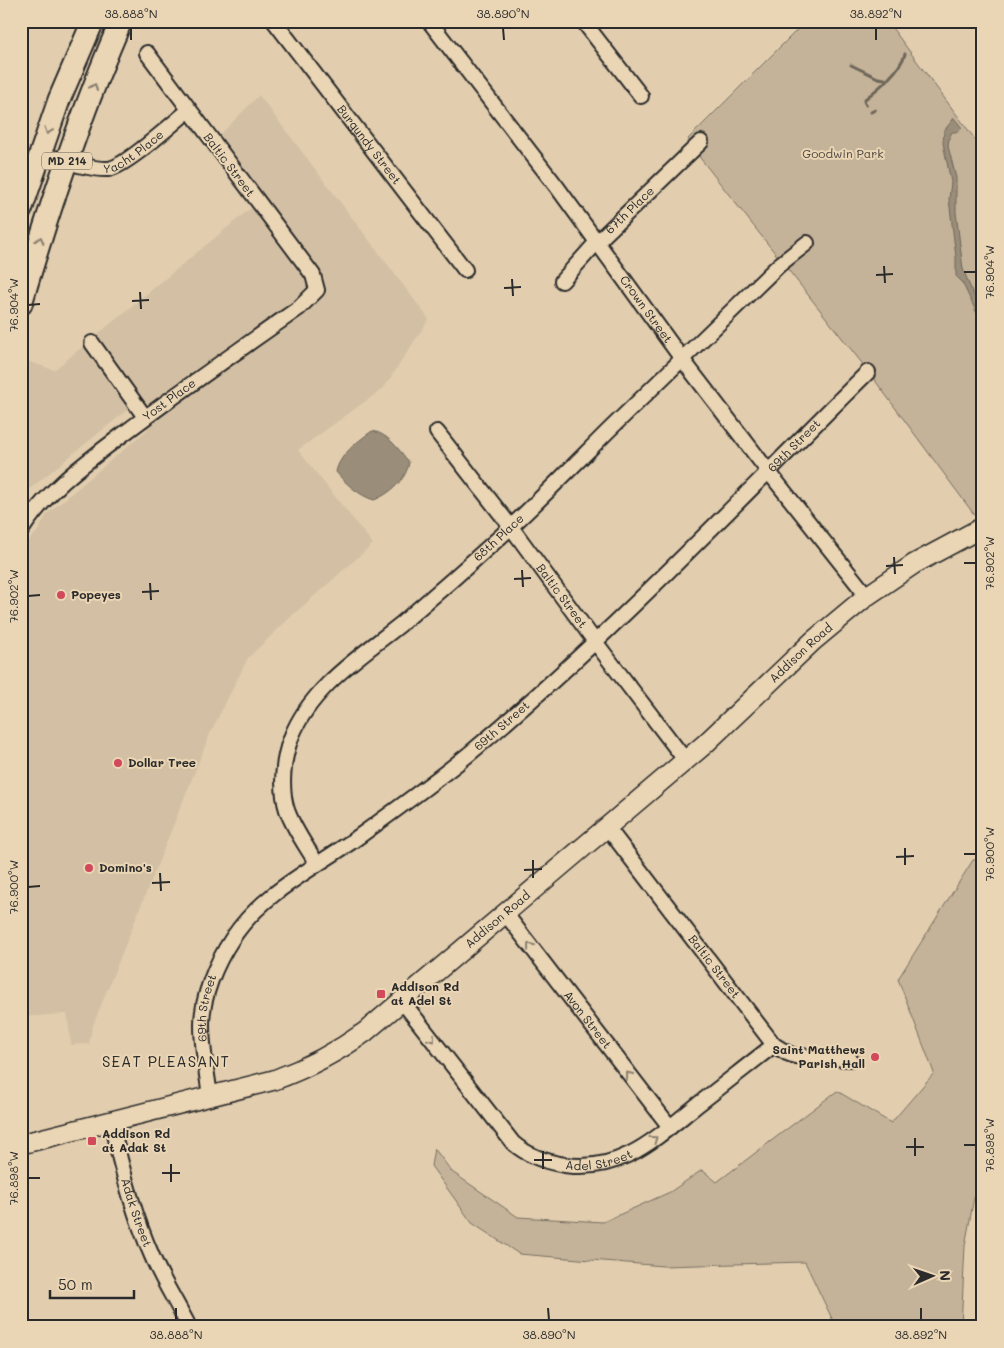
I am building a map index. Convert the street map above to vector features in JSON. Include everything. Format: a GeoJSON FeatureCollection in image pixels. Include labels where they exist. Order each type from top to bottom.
{"type":"FeatureCollection","features":[{"type":"Feature","properties":{"kind":"main road","name":"MD 214"},"geometry":{"type":"LineString","coordinates":[[21,210],[59,100],[92,21]]}},
{"type":"Feature","properties":{"kind":"main road","name":"MD 214"},"geometry":{"type":"LineString","coordinates":[[21,304],[46,218],[88,100],[121,21]]}},
{"type":"Feature","properties":{"kind":"main road","name":"Addison Road"},"geometry":{"type":"LineString","coordinates":[[21,1144],[274,1080],[322,1060],[345,1047],[686,761],[813,640],[867,596],[914,564],[983,527]]}},
{"type":"Feature","properties":{"kind":"street","name":"Burgundy Street"},"geometry":{"type":"LineString","coordinates":[[274,21],[465,270]]}},
{"type":"Feature","properties":{"kind":"street","name":"Crown Street"},"geometry":{"type":"LineString","coordinates":[[428,21],[557,187],[682,359],[867,596]]}},
{"type":"Feature","properties":{"kind":"street"},"geometry":{"type":"LineString","coordinates":[[583,21],[641,96]]}},
{"type":"Feature","properties":{"kind":"street","name":"Baltic Street"},"geometry":{"type":"LineString","coordinates":[[147,54],[313,275]]}},
{"type":"Feature","properties":{"kind":"street","name":"Yacht Place"},"geometry":{"type":"LineString","coordinates":[[40,154],[66,162],[111,169],[125,161],[188,111]]}},
{"type":"Feature","properties":{"kind":"street","name":"67th Place"},"geometry":{"type":"LineString","coordinates":[[562,281],[596,243],[701,142]]}},
{"type":"Feature","properties":{"kind":"street","name":"68th Place"},"geometry":{"type":"LineString","coordinates":[[317,864],[287,811],[284,792],[286,758],[291,739],[298,722],[322,691],[345,669],[454,579],[511,527],[779,265],[807,243]]}},
{"type":"Feature","properties":{"kind":"street","name":"Yost Place"},"geometry":{"type":"LineString","coordinates":[[21,531],[32,514],[63,480],[145,417],[307,302],[317,290],[313,275]]}},
{"type":"Feature","properties":{"kind":"street"},"geometry":{"type":"LineString","coordinates":[[92,343],[145,417]]}},
{"type":"Feature","properties":{"kind":"street","name":"69th Street"},"geometry":{"type":"LineString","coordinates":[[210,1096],[202,1024],[203,1010],[215,972],[232,939],[254,911],[285,886],[353,841],[468,754],[596,643],[868,372]]}},
{"type":"Feature","properties":{"kind":"street","name":"Baltic Street"},"geometry":{"type":"LineString","coordinates":[[438,432],[686,761]]}},
{"type":"Feature","properties":{"kind":"street","name":"Baltic Street"},"geometry":{"type":"LineString","coordinates":[[607,827],[774,1045],[795,1056],[850,1059]]}},
{"type":"Feature","properties":{"kind":"street","name":"Avon Street"},"geometry":{"type":"LineString","coordinates":[[505,913],[670,1127]]}},
{"type":"Feature","properties":{"kind":"street","name":"Adel Street"},"geometry":{"type":"LineString","coordinates":[[402,1001],[506,1135],[521,1149],[537,1158],[556,1164],[586,1167],[606,1164],[630,1155],[670,1127],[774,1045]]}},
{"type":"Feature","properties":{"kind":"street","name":"Adak Street"},"geometry":{"type":"LineString","coordinates":[[111,1121],[127,1186],[142,1232],[152,1257],[187,1324]]}},
{"type":"Feature","properties":{"kind":"shaded area"},"geometry":{"type":"Polygon","coordinates":[[[259,95],[429,319],[384,388],[298,450],[373,544],[248,658],[210,734],[92,1028],[89,1044],[71,1045],[67,1014],[21,1017],[21,548],[37,532],[47,514],[148,429],[131,407],[21,496],[21,359],[54,370],[251,208],[206,149],[259,95]]]}},
{"type":"Feature","properties":{"kind":"shaded area"},"geometry":{"type":"Polygon","coordinates":[[[954,118],[962,128],[958,132],[952,132],[948,146],[956,178],[956,212],[963,269],[973,294],[983,310],[983,326],[962,282],[956,276],[956,257],[949,199],[951,182],[943,143],[944,131],[954,118]]]}},
{"type":"Feature","properties":{"kind":"shaded area"},"geometry":{"type":"Polygon","coordinates":[[[372,431],[378,432],[388,439],[409,462],[405,474],[397,485],[386,494],[374,500],[354,489],[336,472],[345,454],[372,431]]]}},
{"type":"Feature","properties":{"kind":"green space","name":"Goodwin Park"},"geometry":{"type":"Polygon","coordinates":[[[806,21],[887,21],[983,150],[983,514],[976,517],[865,367],[697,154],[688,139],[806,21]]]}},
{"type":"Feature","properties":{"kind":"green space"},"geometry":{"type":"Polygon","coordinates":[[[983,859],[983,1171],[978,1176],[965,1246],[961,1327],[836,1327],[805,1262],[663,1266],[519,1254],[472,1223],[431,1166],[434,1148],[452,1172],[518,1217],[603,1222],[670,1192],[702,1170],[717,1182],[837,1091],[891,1123],[934,1073],[898,979],[973,860],[983,859]]]}},
{"type":"Feature","properties":{"kind":"waterway"},"geometry":{"type":"LineString","coordinates":[[866,105],[865,99],[894,73],[905,54]]}},
{"type":"Feature","properties":{"kind":"waterway"},"geometry":{"type":"LineString","coordinates":[[851,65],[878,78],[885,79]]}},
{"type":"Feature","properties":{"kind":"waterway"},"geometry":{"type":"LineString","coordinates":[[871,112],[875,110]]}},
{"type":"Feature","properties":{"kind":"place","name":"Popeyes"},"geometry":{"type":"Point","coordinates":[61,595]}},
{"type":"Feature","properties":{"kind":"place","name":"Dollar Tree"},"geometry":{"type":"Point","coordinates":[118,763]}},
{"type":"Feature","properties":{"kind":"place","name":"Domino's"},"geometry":{"type":"Point","coordinates":[89,868]}},
{"type":"Feature","properties":{"kind":"place","name":"Addison Rd at Adel St"},"geometry":{"type":"Point","coordinates":[381,994]}},
{"type":"Feature","properties":{"kind":"place","name":"Saint Matthews Parish Hall"},"geometry":{"type":"Point","coordinates":[875,1057]}},
{"type":"Feature","properties":{"kind":"place","name":"Addison Rd at Adak St"},"geometry":{"type":"Point","coordinates":[92,1141]}},
{"type":"Feature","properties":{"kind":"district","name":"SEAT PLEASANT"},"geometry":{"type":"Point","coordinates":[166,1062]}}]}
